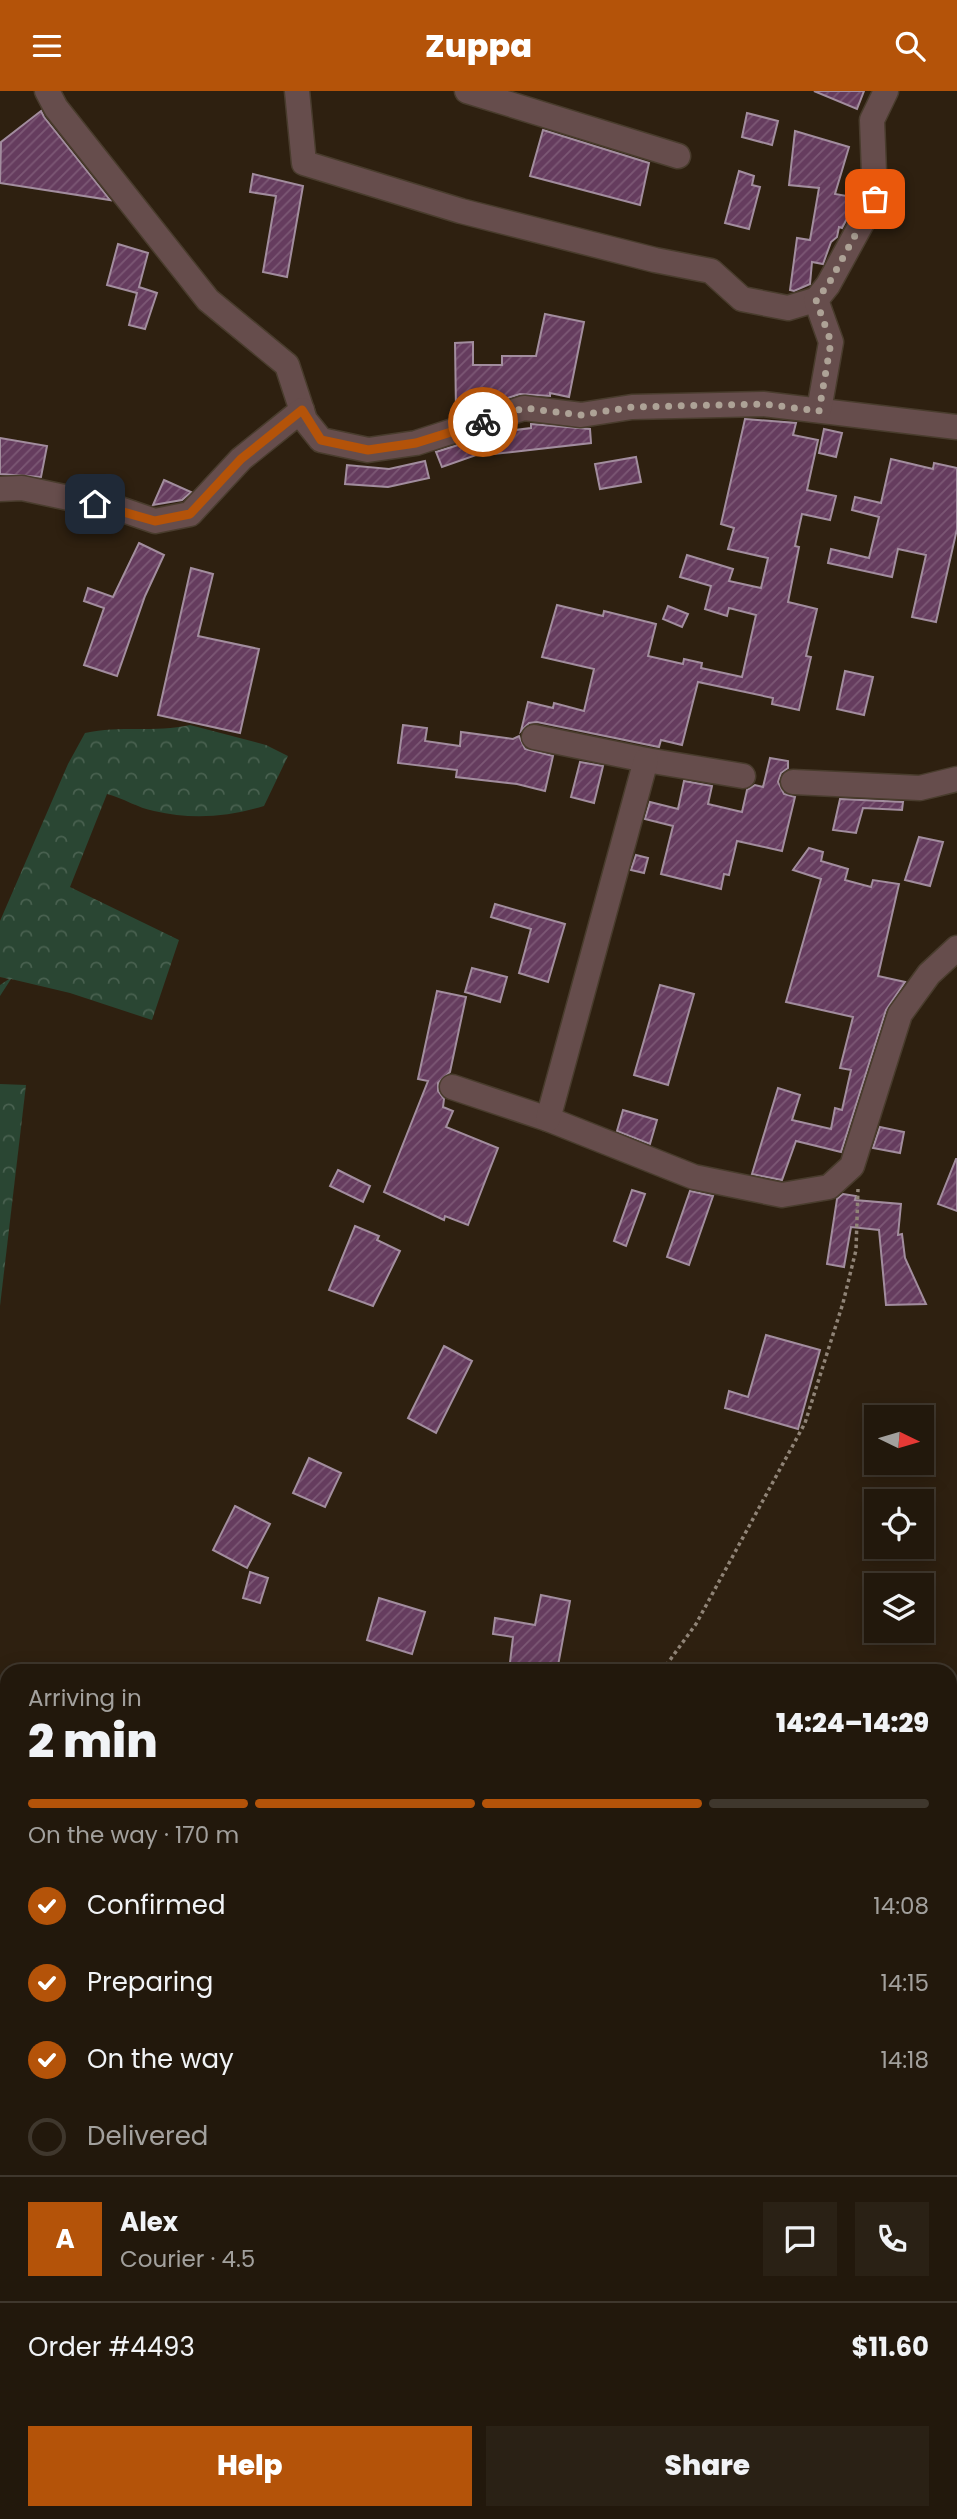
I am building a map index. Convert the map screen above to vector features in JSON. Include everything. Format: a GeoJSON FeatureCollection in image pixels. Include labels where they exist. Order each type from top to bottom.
{"type":"FeatureCollection","features":[{"type":"Feature","properties":{"kind":"street"},"geometry":{"type":"LineString","coordinates":[[47,91],[56,109],[208,300],[288,365],[302,410],[321,440],[368,450],[416,443],[524,408],[581,415],[632,407],[763,404],[957,428]]}},
{"type":"Feature","properties":{"kind":"street"},"geometry":{"type":"LineString","coordinates":[[297,91],[304,163],[461,211],[655,260],[712,271],[742,299],[788,308],[817,299],[828,285],[875,199],[872,120],[886,91]]}},
{"type":"Feature","properties":{"kind":"street"},"geometry":{"type":"LineString","coordinates":[[467,91],[678,156]]}},
{"type":"Feature","properties":{"kind":"street"},"geometry":{"type":"LineString","coordinates":[[817,299],[831,342],[819,411]]}},
{"type":"Feature","properties":{"kind":"street"},"geometry":{"type":"LineString","coordinates":[[0,489],[22,488],[120,509],[155,521],[190,514],[241,459],[302,410]]}},
{"type":"Feature","properties":{"kind":"street"},"geometry":{"type":"LineString","coordinates":[[534,737],[743,776]]}},
{"type":"Feature","properties":{"kind":"street"},"geometry":{"type":"LineString","coordinates":[[548,1119],[646,760]]}},
{"type":"Feature","properties":{"kind":"street"},"geometry":{"type":"LineString","coordinates":[[793,782],[920,788],[957,779]]}},
{"type":"Feature","properties":{"kind":"street"},"geometry":{"type":"LineString","coordinates":[[452,1087],[548,1119],[694,1177],[782,1195],[829,1187],[852,1166],[900,1014],[929,974],[957,949]]}},
{"type":"Feature","properties":{"kind":"path"},"geometry":{"type":"LineString","coordinates":[[667,1664],[696,1624],[805,1423],[843,1303],[856,1250],[858,1186],[852,1166]]}},
{"type":"Feature","properties":{"kind":"green space"},"geometry":{"type":"Polygon","coordinates":[[[190,725],[266,745],[288,756],[264,806],[237,813],[210,816],[168,814],[148,810],[107,794],[70,887],[179,940],[152,1020],[70,993],[11,979],[0,996],[0,985],[9,979],[0,977],[0,921],[68,764],[85,733],[190,725]]]}},
{"type":"Feature","properties":{"kind":"green space"},"geometry":{"type":"Polygon","coordinates":[[[0,1084],[26,1085],[0,1306],[0,1084]]]}},
{"type":"Feature","properties":{"kind":"building"},"geometry":{"type":"Polygon","coordinates":[[[814,91],[864,91],[857,109],[814,91]]]}},
{"type":"Feature","properties":{"kind":"building"},"geometry":{"type":"Polygon","coordinates":[[[41,111],[110,200],[0,183],[1,142],[41,111]]]}},
{"type":"Feature","properties":{"kind":"building"},"geometry":{"type":"Polygon","coordinates":[[[747,113],[778,121],[772,145],[742,137],[747,113]]]}},
{"type":"Feature","properties":{"kind":"building"},"geometry":{"type":"Polygon","coordinates":[[[543,130],[649,163],[640,205],[530,176],[543,130]]]}},
{"type":"Feature","properties":{"kind":"building"},"geometry":{"type":"Polygon","coordinates":[[[795,131],[849,147],[835,194],[858,198],[842,228],[839,227],[837,237],[831,242],[823,264],[812,262],[810,284],[794,291],[790,290],[797,238],[810,240],[819,188],[789,185],[795,131]]]}},
{"type":"Feature","properties":{"kind":"building"},"geometry":{"type":"Polygon","coordinates":[[[739,171],[754,176],[752,185],[760,187],[749,229],[725,223],[739,171]]]}},
{"type":"Feature","properties":{"kind":"building"},"geometry":{"type":"Polygon","coordinates":[[[253,174],[303,186],[287,277],[263,272],[276,196],[250,192],[253,174]]]}},
{"type":"Feature","properties":{"kind":"building"},"geometry":{"type":"Polygon","coordinates":[[[118,244],[148,253],[139,287],[157,293],[145,329],[129,325],[137,293],[107,285],[118,244]]]}},
{"type":"Feature","properties":{"kind":"building"},"geometry":{"type":"Polygon","coordinates":[[[545,314],[584,322],[569,397],[550,393],[550,396],[520,394],[495,402],[478,402],[478,407],[471,410],[456,410],[455,343],[473,342],[473,365],[502,365],[502,356],[536,356],[545,314]]]}},
{"type":"Feature","properties":{"kind":"building"},"geometry":{"type":"Polygon","coordinates":[[[745,419],[796,423],[793,435],[818,440],[807,490],[836,496],[830,520],[802,514],[795,546],[799,547],[788,602],[817,609],[806,656],[811,657],[799,710],[772,704],[773,698],[698,682],[682,745],[661,740],[659,747],[537,722],[529,723],[521,731],[528,702],[553,708],[554,703],[584,711],[594,669],[542,657],[557,605],[603,616],[604,611],[656,624],[648,656],[683,664],[684,659],[702,663],[701,668],[742,677],[756,615],[729,608],[727,616],[705,609],[711,586],[680,577],[687,555],[733,569],[729,581],[761,588],[768,558],[728,549],[734,528],[721,524],[745,419]]]}},
{"type":"Feature","properties":{"kind":"building"},"geometry":{"type":"Polygon","coordinates":[[[531,424],[590,429],[591,443],[494,454],[493,449],[442,467],[436,452],[499,432],[531,428],[531,424]]]}},
{"type":"Feature","properties":{"kind":"building"},"geometry":{"type":"Polygon","coordinates":[[[824,429],[842,433],[836,457],[819,453],[824,429]]]}},
{"type":"Feature","properties":{"kind":"building"},"geometry":{"type":"Polygon","coordinates":[[[0,438],[47,446],[41,477],[0,474],[0,438]]]}},
{"type":"Feature","properties":{"kind":"building"},"geometry":{"type":"Polygon","coordinates":[[[636,457],[641,482],[600,489],[595,464],[636,457]]]}},
{"type":"Feature","properties":{"kind":"building"},"geometry":{"type":"Polygon","coordinates":[[[891,459],[933,469],[934,463],[957,468],[957,529],[936,622],[912,617],[926,555],[898,549],[892,577],[828,563],[831,549],[869,558],[879,517],[852,510],[855,497],[881,503],[891,459]]]}},
{"type":"Feature","properties":{"kind":"building"},"geometry":{"type":"Polygon","coordinates":[[[425,461],[429,478],[388,487],[345,484],[347,465],[389,469],[425,461]]]}},
{"type":"Feature","properties":{"kind":"building"},"geometry":{"type":"Polygon","coordinates":[[[164,480],[191,492],[182,500],[153,505],[164,480]]]}},
{"type":"Feature","properties":{"kind":"building"},"geometry":{"type":"Polygon","coordinates":[[[139,543],[164,555],[145,596],[117,676],[84,665],[104,608],[84,601],[88,588],[113,597],[139,543]]]}},
{"type":"Feature","properties":{"kind":"building"},"geometry":{"type":"Polygon","coordinates":[[[191,568],[213,574],[198,636],[259,649],[240,733],[158,715],[191,568]]]}},
{"type":"Feature","properties":{"kind":"building"},"geometry":{"type":"Polygon","coordinates":[[[668,606],[688,614],[682,627],[663,619],[668,606]]]}},
{"type":"Feature","properties":{"kind":"building"},"geometry":{"type":"Polygon","coordinates":[[[845,671],[873,677],[864,715],[837,709],[845,671]]]}},
{"type":"Feature","properties":{"kind":"building"},"geometry":{"type":"Polygon","coordinates":[[[403,725],[427,728],[425,741],[460,746],[461,732],[513,739],[519,736],[525,749],[553,756],[545,791],[517,784],[456,777],[457,770],[398,763],[403,725]]]}},
{"type":"Feature","properties":{"kind":"building"},"geometry":{"type":"Polygon","coordinates":[[[770,758],[788,761],[788,768],[781,773],[778,782],[784,794],[795,797],[782,851],[737,841],[729,875],[724,874],[721,889],[661,874],[673,826],[645,819],[650,802],[678,809],[684,781],[712,786],[708,804],[742,812],[747,790],[755,785],[763,787],[770,758]]]}},
{"type":"Feature","properties":{"kind":"building"},"geometry":{"type":"Polygon","coordinates":[[[580,762],[603,766],[594,803],[571,797],[580,762]]]}},
{"type":"Feature","properties":{"kind":"building"},"geometry":{"type":"Polygon","coordinates":[[[840,799],[903,802],[902,810],[863,808],[856,833],[833,830],[840,799]]]}},
{"type":"Feature","properties":{"kind":"building"},"geometry":{"type":"Polygon","coordinates":[[[919,837],[943,842],[930,886],[905,880],[919,837]]]}},
{"type":"Feature","properties":{"kind":"building"},"geometry":{"type":"Polygon","coordinates":[[[809,848],[823,852],[821,861],[848,869],[845,880],[871,887],[873,880],[899,884],[878,976],[905,982],[886,1010],[841,1152],[796,1141],[782,1180],[752,1174],[778,1088],[800,1095],[792,1120],[831,1129],[835,1108],[842,1110],[851,1070],[840,1068],[853,1017],[786,1002],[821,879],[793,870],[809,848]]]}},
{"type":"Feature","properties":{"kind":"building"},"geometry":{"type":"Polygon","coordinates":[[[636,855],[648,858],[644,873],[631,870],[636,855]]]}},
{"type":"Feature","properties":{"kind":"building"},"geometry":{"type":"Polygon","coordinates":[[[495,904],[565,924],[548,982],[519,973],[531,929],[491,917],[495,904]]]}},
{"type":"Feature","properties":{"kind":"building"},"geometry":{"type":"Polygon","coordinates":[[[472,968],[507,977],[500,1002],[465,992],[472,968]]]}},
{"type":"Feature","properties":{"kind":"building"},"geometry":{"type":"Polygon","coordinates":[[[660,985],[694,994],[668,1085],[634,1075],[660,985]]]}},
{"type":"Feature","properties":{"kind":"building"},"geometry":{"type":"Polygon","coordinates":[[[437,991],[466,997],[450,1072],[438,1083],[438,1091],[444,1099],[443,1107],[453,1111],[446,1127],[498,1148],[468,1225],[445,1216],[444,1220],[384,1192],[428,1081],[418,1079],[437,991]]]}},
{"type":"Feature","properties":{"kind":"building"},"geometry":{"type":"Polygon","coordinates":[[[623,1110],[657,1120],[650,1144],[617,1131],[623,1110]]]}},
{"type":"Feature","properties":{"kind":"building"},"geometry":{"type":"Polygon","coordinates":[[[880,1127],[904,1132],[900,1153],[873,1148],[880,1127]]]}},
{"type":"Feature","properties":{"kind":"building"},"geometry":{"type":"Polygon","coordinates":[[[957,1159],[957,1211],[938,1204],[957,1159]]]}},
{"type":"Feature","properties":{"kind":"building"},"geometry":{"type":"Polygon","coordinates":[[[338,1170],[370,1186],[363,1202],[330,1186],[338,1170]]]}},
{"type":"Feature","properties":{"kind":"building"},"geometry":{"type":"Polygon","coordinates":[[[632,1190],[645,1194],[626,1246],[614,1241],[632,1190]]]}},
{"type":"Feature","properties":{"kind":"building"},"geometry":{"type":"Polygon","coordinates":[[[690,1191],[713,1196],[689,1265],[667,1257],[690,1191]]]}},
{"type":"Feature","properties":{"kind":"building"},"geometry":{"type":"Polygon","coordinates":[[[843,1194],[856,1196],[855,1200],[901,1204],[898,1235],[902,1234],[905,1258],[926,1304],[886,1305],[879,1230],[851,1227],[844,1267],[827,1264],[837,1199],[843,1194]]]}},
{"type":"Feature","properties":{"kind":"building"},"geometry":{"type":"Polygon","coordinates":[[[355,1226],[379,1236],[377,1240],[400,1251],[373,1306],[329,1290],[355,1226]]]}},
{"type":"Feature","properties":{"kind":"building"},"geometry":{"type":"Polygon","coordinates":[[[766,1335],[820,1350],[798,1429],[725,1408],[729,1391],[748,1397],[766,1335]]]}},
{"type":"Feature","properties":{"kind":"building"},"geometry":{"type":"Polygon","coordinates":[[[444,1346],[472,1361],[436,1433],[408,1418],[444,1346]]]}},
{"type":"Feature","properties":{"kind":"building"},"geometry":{"type":"Polygon","coordinates":[[[309,1458],[341,1473],[325,1507],[293,1493],[309,1458]]]}},
{"type":"Feature","properties":{"kind":"building"},"geometry":{"type":"Polygon","coordinates":[[[235,1506],[270,1524],[247,1568],[213,1550],[235,1506]]]}},
{"type":"Feature","properties":{"kind":"building"},"geometry":{"type":"Polygon","coordinates":[[[250,1572],[268,1578],[260,1603],[243,1598],[250,1572]]]}},
{"type":"Feature","properties":{"kind":"building"},"geometry":{"type":"Polygon","coordinates":[[[541,1595],[570,1601],[558,1664],[510,1664],[513,1637],[493,1634],[495,1618],[535,1625],[541,1595]]]}},
{"type":"Feature","properties":{"kind":"building"},"geometry":{"type":"Polygon","coordinates":[[[379,1598],[425,1612],[412,1654],[367,1640],[379,1598]]]}},
{"type":"Feature","properties":{"kind":"way so far"},"geometry":{"type":"LineString","coordinates":[[483,422],[524,408],[581,415],[632,407],[763,404],[819,411],[831,342],[816,300],[828,285],[875,199]]}},
{"type":"Feature","properties":{"kind":"route"},"geometry":{"type":"LineString","coordinates":[[95,504],[155,521],[190,514],[241,459],[302,410],[305,420],[321,440],[368,450],[416,443],[483,422]]}}]}
